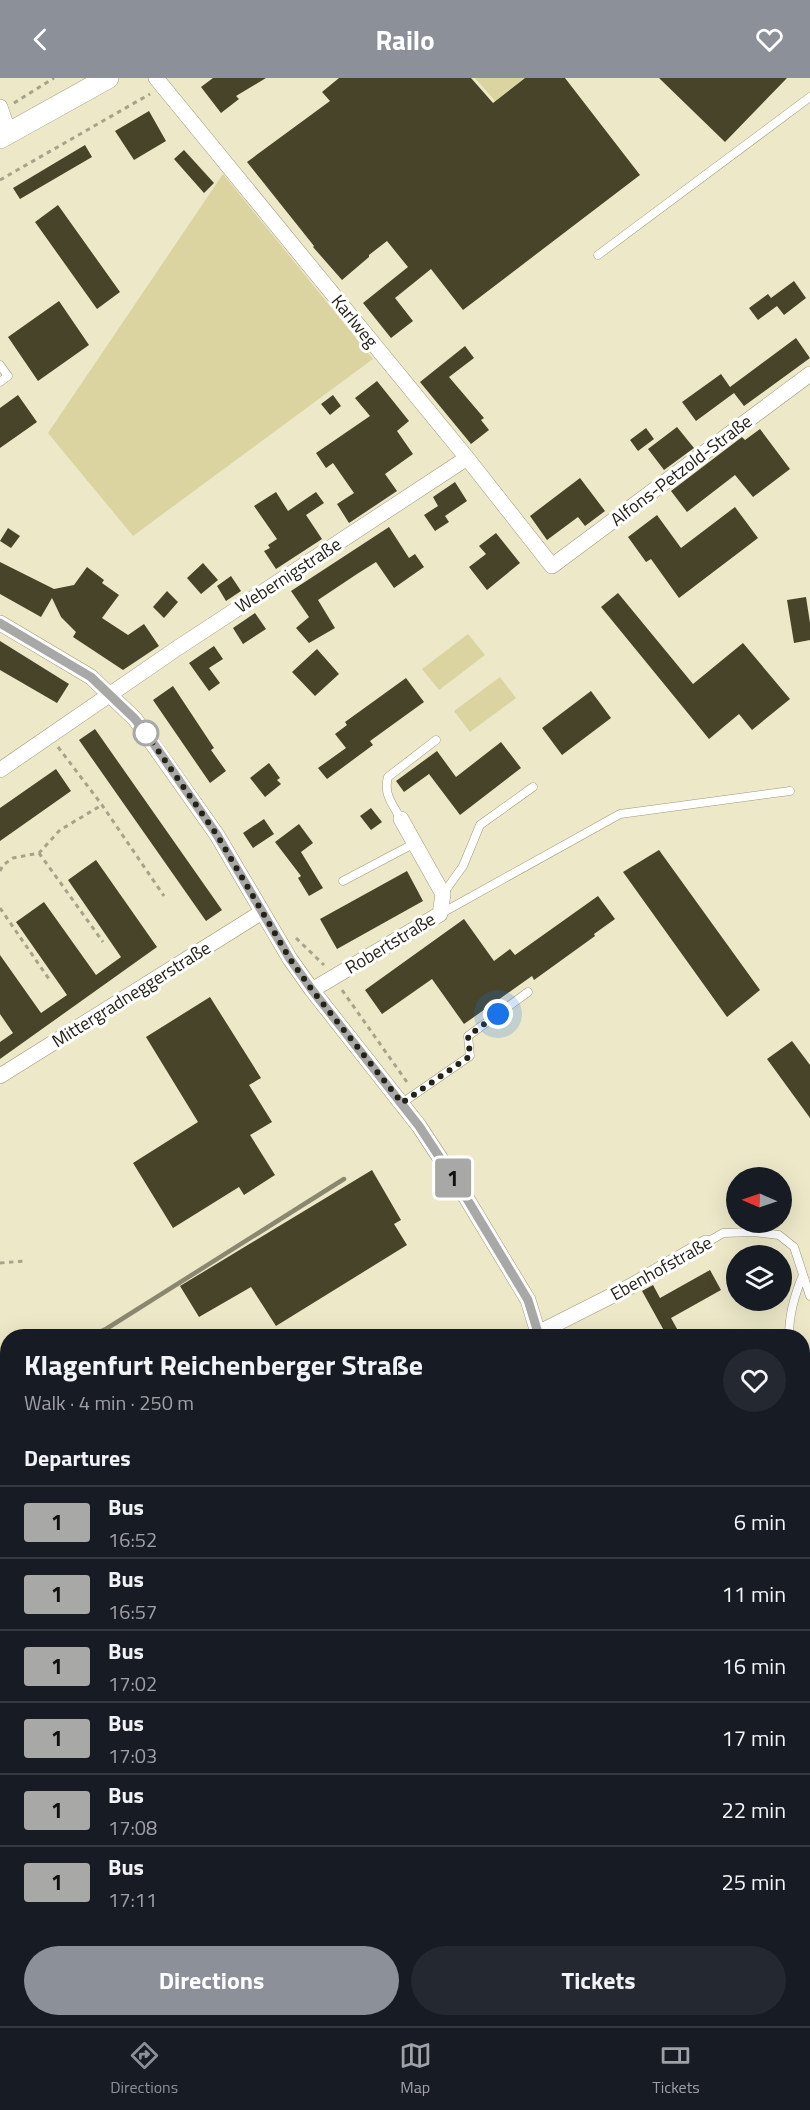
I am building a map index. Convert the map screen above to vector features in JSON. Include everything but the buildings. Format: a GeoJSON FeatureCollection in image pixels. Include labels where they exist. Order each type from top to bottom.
{"type":"FeatureCollection","features":[{"type":"Feature","properties":{"kind":"main road"},"geometry":{"type":"LineString","coordinates":[[4,136],[108,78]]}},
{"type":"Feature","properties":{"kind":"street","name":"Karlweg"},"geometry":{"type":"LineString","coordinates":[[160,82],[467,458],[552,566]]}},
{"type":"Feature","properties":{"kind":"street"},"geometry":{"type":"LineString","coordinates":[[1,110],[4,136]]}},
{"type":"Feature","properties":{"kind":"street","name":"Alfons-Petzold-Straße"},"geometry":{"type":"LineString","coordinates":[[552,566],[810,374]]}},
{"type":"Feature","properties":{"kind":"street","name":"Webernigstraße"},"geometry":{"type":"LineString","coordinates":[[0,770],[111,693],[467,458]]}},
{"type":"Feature","properties":{"kind":"street"},"geometry":{"type":"LineString","coordinates":[[0,622],[91,677],[111,693],[140,726],[217,835],[290,959],[419,1126],[497,1247],[528,1300],[536,1329]]}},
{"type":"Feature","properties":{"kind":"street","name":"Robertstraße"},"geometry":{"type":"LineString","coordinates":[[312,990],[440,914],[443,894],[402,819]]}},
{"type":"Feature","properties":{"kind":"street","name":"Mittergradneggerstraße"},"geometry":{"type":"LineString","coordinates":[[0,1076],[262,912]]}},
{"type":"Feature","properties":{"kind":"street","name":"Ebenhofstraße"},"geometry":{"type":"LineString","coordinates":[[549,1329],[706,1243]]}},
{"type":"Feature","properties":{"kind":"lane"},"geometry":{"type":"LineString","coordinates":[[598,255],[810,97]]}},
{"type":"Feature","properties":{"kind":"lane"},"geometry":{"type":"LineString","coordinates":[[0,365],[8,376],[0,382]]}},
{"type":"Feature","properties":{"kind":"lane"},"geometry":{"type":"LineString","coordinates":[[402,819],[387,794],[388,777],[436,740]]}},
{"type":"Feature","properties":{"kind":"lane"},"geometry":{"type":"LineString","coordinates":[[443,894],[463,866],[480,825],[533,787]]}},
{"type":"Feature","properties":{"kind":"lane"},"geometry":{"type":"LineString","coordinates":[[440,914],[620,814],[790,791]]}},
{"type":"Feature","properties":{"kind":"lane"},"geometry":{"type":"LineString","coordinates":[[343,881],[415,843]]}},
{"type":"Feature","properties":{"kind":"lane"},"geometry":{"type":"LineString","coordinates":[[402,1103],[470,1056],[468,1036],[528,992]]}},
{"type":"Feature","properties":{"kind":"lane","name":"Ebenhofstraße"},"geometry":{"type":"LineString","coordinates":[[706,1243],[723,1233],[753,1232],[779,1235],[794,1247],[810,1296]]}},
{"type":"Feature","properties":{"kind":"lane"},"geometry":{"type":"LineString","coordinates":[[789,1329],[789,1316],[803,1275]]}},
{"type":"Feature","properties":{"kind":"path"},"geometry":{"type":"LineString","coordinates":[[1,110],[54,78]]}},
{"type":"Feature","properties":{"kind":"path"},"geometry":{"type":"LineString","coordinates":[[0,180],[160,82]]}},
{"type":"Feature","properties":{"kind":"path"},"geometry":{"type":"LineString","coordinates":[[49,736],[102,805],[164,896]]}},
{"type":"Feature","properties":{"kind":"path"},"geometry":{"type":"LineString","coordinates":[[0,871],[3,865],[13,858],[39,853],[60,830],[102,805]]}},
{"type":"Feature","properties":{"kind":"path"},"geometry":{"type":"LineString","coordinates":[[39,853],[103,942]]}},
{"type":"Feature","properties":{"kind":"path"},"geometry":{"type":"LineString","coordinates":[[0,908],[51,982]]}},
{"type":"Feature","properties":{"kind":"path"},"geometry":{"type":"LineString","coordinates":[[296,938],[322,962],[365,1019],[415,1094]]}},
{"type":"Feature","properties":{"kind":"path"},"geometry":{"type":"LineString","coordinates":[[0,1263],[24,1261]]}},
{"type":"Feature","properties":{"kind":"shaded area"},"geometry":{"type":"Polygon","coordinates":[[[475,78],[524,78],[495,101],[475,78]]]}},
{"type":"Feature","properties":{"kind":"shaded area"},"geometry":{"type":"Polygon","coordinates":[[[223,174],[373,359],[133,536],[48,433],[223,174]]]}},
{"type":"Feature","properties":{"kind":"shaded area"},"geometry":{"type":"Polygon","coordinates":[[[468,634],[485,655],[439,690],[422,669],[468,634]]]}},
{"type":"Feature","properties":{"kind":"shaded area"},"geometry":{"type":"Polygon","coordinates":[[[500,677],[516,698],[470,732],[454,711],[500,677]]]}},
{"type":"Feature","properties":{"kind":"railway"},"geometry":{"type":"LineString","coordinates":[[106,1329],[344,1179]]}},
{"type":"Feature","properties":{"kind":"bus line","name":"1"},"geometry":{"type":"LineString","coordinates":[[0,623],[91,677],[111,693],[151,740],[217,835],[290,959],[419,1126],[467,1199],[528,1300],[537,1329]]}},
{"type":"Feature","properties":{"kind":"route"},"geometry":{"type":"LineString","coordinates":[[146,733],[143,729],[217,835],[290,959],[402,1103],[470,1056],[468,1036],[498,1014]]}}]}
